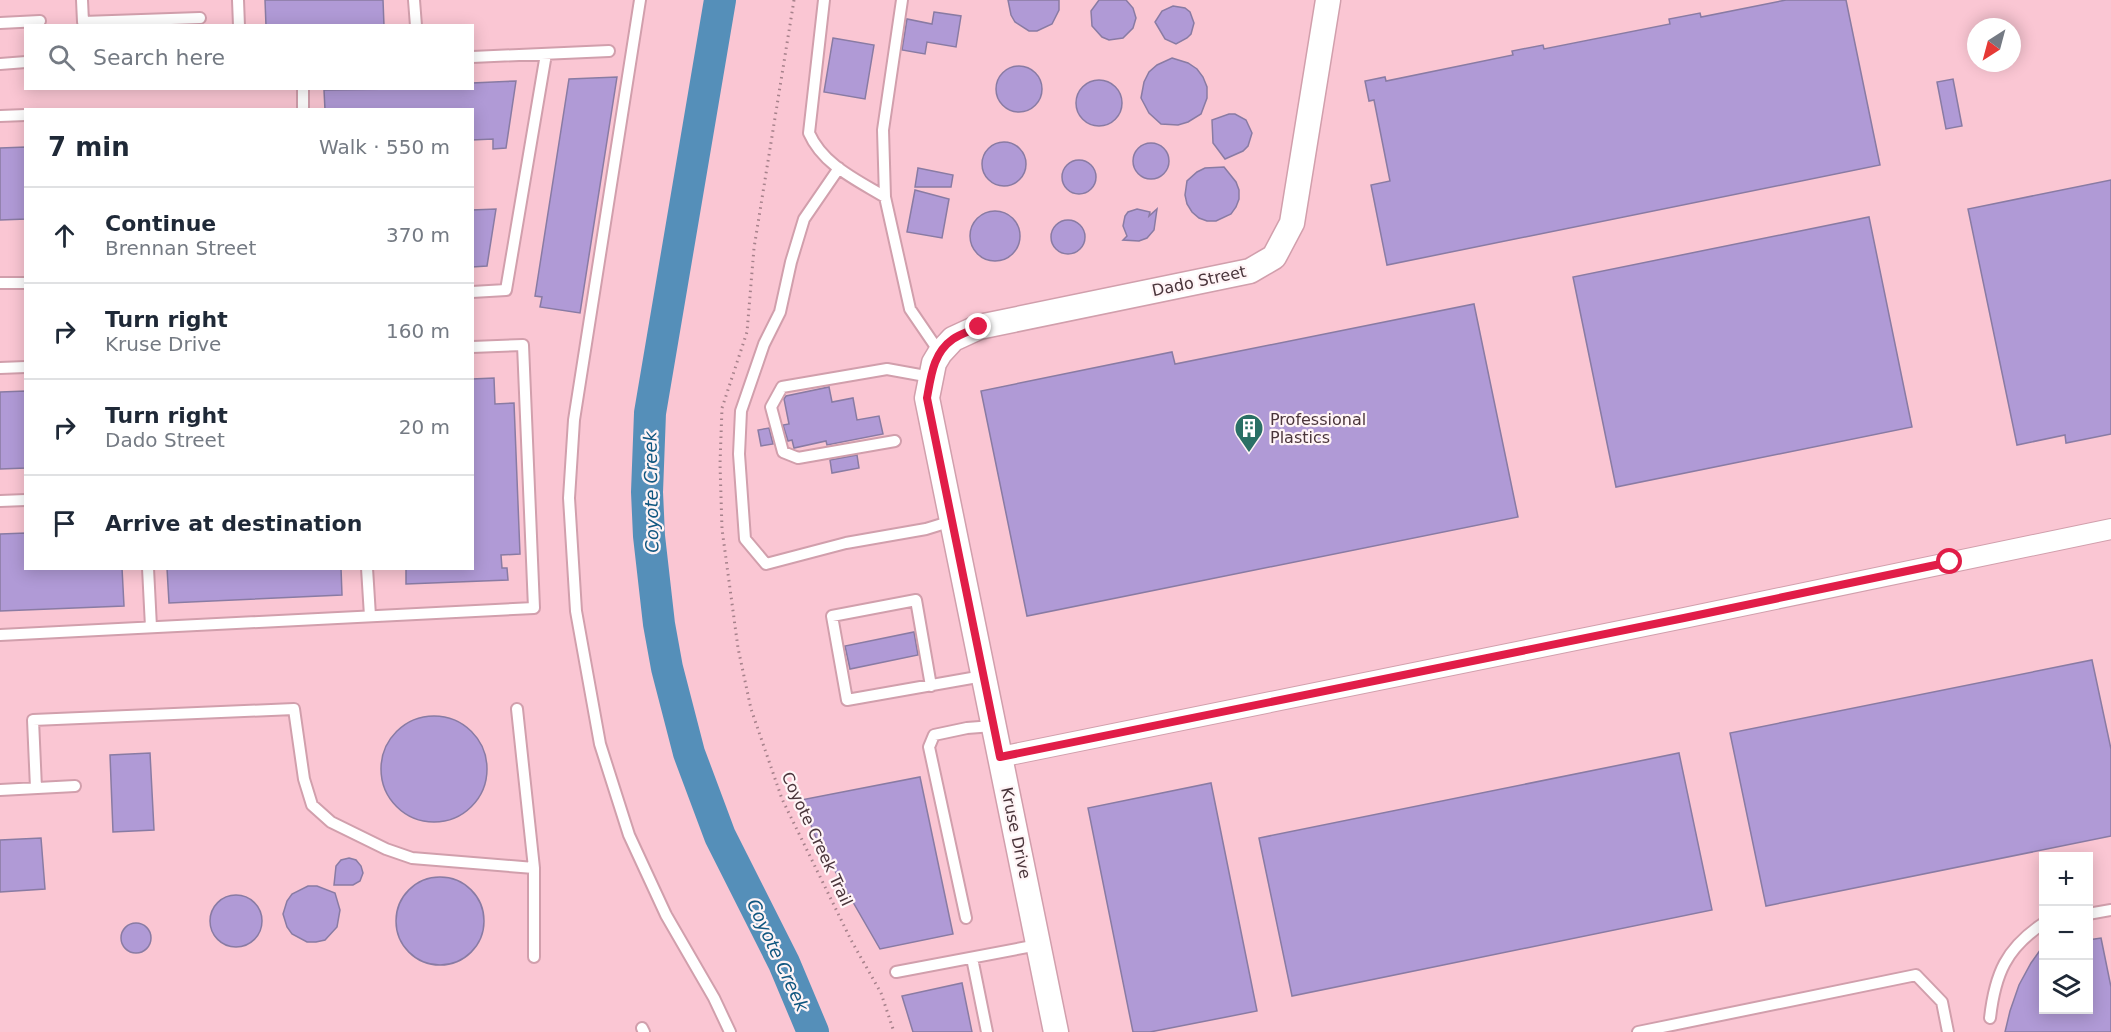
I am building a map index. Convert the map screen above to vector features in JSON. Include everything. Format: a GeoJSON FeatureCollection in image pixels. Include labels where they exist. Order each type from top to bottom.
{"type":"FeatureCollection","features":[{"type":"Feature","properties":{"kind":"street","name":"Dado Street"},"geometry":{"type":"LineString","coordinates":[[940,353],[952,339],[979,327],[1250,271],[1274,257],[1292,224],[1328,0]]}},
{"type":"Feature","properties":{"kind":"street","name":"Kruse Drive"},"geometry":{"type":"LineString","coordinates":[[940,353],[934,363],[927,398],[1056,1032]]}},
{"type":"Feature","properties":{"kind":"street"},"geometry":{"type":"LineString","coordinates":[[1000,757],[2111,529]]}},
{"type":"Feature","properties":{"kind":"lane"},"geometry":{"type":"LineString","coordinates":[[82,0],[83,22],[200,18]]}},
{"type":"Feature","properties":{"kind":"lane"},"geometry":{"type":"LineString","coordinates":[[238,0],[239,24]]}},
{"type":"Feature","properties":{"kind":"lane"},"geometry":{"type":"LineString","coordinates":[[414,0],[416,24]]}},
{"type":"Feature","properties":{"kind":"lane"},"geometry":{"type":"LineString","coordinates":[[640,0],[574,420],[569,498],[576,611],[600,744],[629,835],[666,915],[714,998],[730,1032]]}},
{"type":"Feature","properties":{"kind":"lane"},"geometry":{"type":"LineString","coordinates":[[824,0],[809,133],[814,146],[825,158],[885,198]]}},
{"type":"Feature","properties":{"kind":"lane"},"geometry":{"type":"LineString","coordinates":[[902,0],[883,130],[885,198],[910,309],[940,353]]}},
{"type":"Feature","properties":{"kind":"lane"},"geometry":{"type":"LineString","coordinates":[[0,23],[40,21]]}},
{"type":"Feature","properties":{"kind":"lane"},"geometry":{"type":"LineString","coordinates":[[474,57],[609,51]]}},
{"type":"Feature","properties":{"kind":"lane"},"geometry":{"type":"LineString","coordinates":[[474,292],[506,290],[546,54]]}},
{"type":"Feature","properties":{"kind":"lane"},"geometry":{"type":"LineString","coordinates":[[0,63],[24,62]]}},
{"type":"Feature","properties":{"kind":"lane"},"geometry":{"type":"LineString","coordinates":[[303,90],[303,108]]}},
{"type":"Feature","properties":{"kind":"lane"},"geometry":{"type":"LineString","coordinates":[[0,116],[24,116]]}},
{"type":"Feature","properties":{"kind":"lane"},"geometry":{"type":"LineString","coordinates":[[839,168],[804,219],[791,262],[780,312],[764,344],[741,411],[739,454],[745,539],[766,564],[846,543],[926,529],[952,521]]}},
{"type":"Feature","properties":{"kind":"lane"},"geometry":{"type":"LineString","coordinates":[[0,283],[24,283]]}},
{"type":"Feature","properties":{"kind":"lane"},"geometry":{"type":"LineString","coordinates":[[0,635],[534,608],[523,345],[474,347]]}},
{"type":"Feature","properties":{"kind":"lane"},"geometry":{"type":"LineString","coordinates":[[0,368],[24,367]]}},
{"type":"Feature","properties":{"kind":"lane"},"geometry":{"type":"LineString","coordinates":[[895,441],[798,458],[783,452],[771,407],[782,387],[887,369],[931,377]]}},
{"type":"Feature","properties":{"kind":"lane"},"geometry":{"type":"LineString","coordinates":[[0,501],[24,500]]}},
{"type":"Feature","properties":{"kind":"lane"},"geometry":{"type":"LineString","coordinates":[[148,570],[151,627]]}},
{"type":"Feature","properties":{"kind":"lane"},"geometry":{"type":"LineString","coordinates":[[368,570],[370,616]]}},
{"type":"Feature","properties":{"kind":"lane"},"geometry":{"type":"LineString","coordinates":[[931,686],[916,600],[832,616],[847,700],[931,686],[983,676]]}},
{"type":"Feature","properties":{"kind":"lane"},"geometry":{"type":"LineString","coordinates":[[36,788],[33,720],[294,709],[304,779],[312,805],[331,822],[386,849],[412,858],[534,868]]}},
{"type":"Feature","properties":{"kind":"lane"},"geometry":{"type":"LineString","coordinates":[[517,709],[534,868],[534,957]]}},
{"type":"Feature","properties":{"kind":"lane"},"geometry":{"type":"LineString","coordinates":[[966,918],[929,747],[934,735],[967,728],[993,726]]}},
{"type":"Feature","properties":{"kind":"lane"},"geometry":{"type":"LineString","coordinates":[[0,790],[75,786]]}},
{"type":"Feature","properties":{"kind":"lane"},"geometry":{"type":"LineString","coordinates":[[2093,913],[2111,910]]}},
{"type":"Feature","properties":{"kind":"lane"},"geometry":{"type":"LineString","coordinates":[[1990,1018],[1992,997],[2000,969],[2010,952],[2039,927]]}},
{"type":"Feature","properties":{"kind":"lane"},"geometry":{"type":"LineString","coordinates":[[896,972],[1038,945]]}},
{"type":"Feature","properties":{"kind":"lane"},"geometry":{"type":"LineString","coordinates":[[972,958],[987,1032]]}},
{"type":"Feature","properties":{"kind":"lane"},"geometry":{"type":"LineString","coordinates":[[1638,1032],[1916,975],[1942,1002],[1948,1032]]}},
{"type":"Feature","properties":{"kind":"path"},"geometry":{"type":"LineString","coordinates":[[747,332],[754,248],[794,0]]}},
{"type":"Feature","properties":{"kind":"path","name":"Coyote Creek Trail"},"geometry":{"type":"LineString","coordinates":[[738,648],[751,709],[782,799],[851,940],[881,993],[894,1032]]}},
{"type":"Feature","properties":{"kind":"building"},"geometry":{"type":"Polygon","coordinates":[[[265,0],[383,0],[384,24],[266,24],[265,0]]]}},
{"type":"Feature","properties":{"kind":"building"},"geometry":{"type":"Polygon","coordinates":[[[1008,0],[1059,0],[1059,10],[1052,24],[1037,31],[1029,31],[1015,22],[1008,0]]]}},
{"type":"Feature","properties":{"kind":"building"},"geometry":{"type":"Polygon","coordinates":[[[1099,0],[1126,0],[1133,8],[1136,18],[1133,28],[1123,38],[1109,40],[1102,37],[1092,26],[1091,11],[1099,0]]]}},
{"type":"Feature","properties":{"kind":"building"},"geometry":{"type":"Polygon","coordinates":[[[1786,0],[1846,0],[1880,165],[1387,265],[1371,185],[1390,181],[1374,100],[1369,101],[1365,81],[1385,77],[1386,81],[1513,55],[1512,51],[1543,45],[1544,49],[1670,24],[1669,19],[1700,13],[1701,17],[1786,0]]]}},
{"type":"Feature","properties":{"kind":"building"},"geometry":{"type":"Polygon","coordinates":[[[1173,6],[1185,8],[1190,12],[1194,23],[1191,34],[1176,44],[1165,39],[1155,22],[1162,11],[1173,6]]]}},
{"type":"Feature","properties":{"kind":"building"},"geometry":{"type":"Polygon","coordinates":[[[934,12],[961,16],[956,47],[927,42],[925,54],[902,50],[907,19],[932,24],[934,12]]]}},
{"type":"Feature","properties":{"kind":"building"},"geometry":{"type":"Polygon","coordinates":[[[833,38],[874,45],[865,99],[824,92],[833,38]]]}},
{"type":"Feature","properties":{"kind":"building"},"geometry":{"type":"Polygon","coordinates":[[[1172,58],[1188,63],[1197,69],[1207,87],[1207,98],[1201,114],[1178,125],[1161,124],[1149,113],[1141,98],[1144,82],[1149,72],[1157,65],[1172,58]]]}},
{"type":"Feature","properties":{"kind":"building"},"geometry":{"type":"Polygon","coordinates":[[[1019,66],[1035,73],[1042,89],[1035,105],[1019,112],[1003,105],[996,89],[1003,73],[1019,66]]]}},
{"type":"Feature","properties":{"kind":"building"},"geometry":{"type":"Polygon","coordinates":[[[617,77],[580,313],[540,307],[542,297],[535,296],[569,79],[617,77]]]}},
{"type":"Feature","properties":{"kind":"building"},"geometry":{"type":"Polygon","coordinates":[[[1953,79],[1962,126],[1946,129],[1937,82],[1953,79]]]}},
{"type":"Feature","properties":{"kind":"building"},"geometry":{"type":"Polygon","coordinates":[[[1104,80],[1116,86],[1121,94],[1121,112],[1116,120],[1108,125],[1094,126],[1086,123],[1079,116],[1076,98],[1079,90],[1086,83],[1104,80]]]}},
{"type":"Feature","properties":{"kind":"building"},"geometry":{"type":"Polygon","coordinates":[[[516,81],[506,148],[493,149],[493,139],[474,140],[474,108],[325,108],[324,90],[474,90],[474,83],[516,81]]]}},
{"type":"Feature","properties":{"kind":"building"},"geometry":{"type":"Polygon","coordinates":[[[1235,114],[1246,120],[1252,133],[1248,146],[1243,151],[1225,159],[1213,143],[1212,120],[1235,114]]]}},
{"type":"Feature","properties":{"kind":"building"},"geometry":{"type":"Polygon","coordinates":[[[1004,142],[1013,143],[1020,148],[1025,155],[1025,173],[1020,180],[1013,185],[1004,186],[995,185],[988,180],[983,173],[982,164],[983,155],[988,148],[995,143],[1004,142]]]}},
{"type":"Feature","properties":{"kind":"building"},"geometry":{"type":"Polygon","coordinates":[[[1151,143],[1163,149],[1169,161],[1163,173],[1151,179],[1139,173],[1133,161],[1139,149],[1151,143]]]}},
{"type":"Feature","properties":{"kind":"building"},"geometry":{"type":"Polygon","coordinates":[[[24,147],[24,219],[0,220],[0,148],[24,147]]]}},
{"type":"Feature","properties":{"kind":"building"},"geometry":{"type":"Polygon","coordinates":[[[1079,160],[1091,165],[1096,177],[1091,189],[1079,194],[1067,189],[1062,177],[1067,165],[1079,160]]]}},
{"type":"Feature","properties":{"kind":"building"},"geometry":{"type":"Polygon","coordinates":[[[1224,167],[1236,182],[1239,190],[1236,207],[1231,214],[1216,221],[1199,218],[1187,204],[1185,195],[1187,181],[1205,168],[1224,167]]]}},
{"type":"Feature","properties":{"kind":"building"},"geometry":{"type":"Polygon","coordinates":[[[918,168],[953,175],[951,187],[915,187],[918,168]]]}},
{"type":"Feature","properties":{"kind":"building"},"geometry":{"type":"Polygon","coordinates":[[[2111,180],[2111,434],[2066,443],[2065,435],[2017,445],[1968,209],[2111,180]]]}},
{"type":"Feature","properties":{"kind":"building"},"geometry":{"type":"Polygon","coordinates":[[[915,190],[949,199],[942,238],[907,232],[915,190]]]}},
{"type":"Feature","properties":{"kind":"building"},"geometry":{"type":"Polygon","coordinates":[[[496,209],[487,266],[474,267],[474,210],[496,209]]]}},
{"type":"Feature","properties":{"kind":"building"},"geometry":{"type":"Polygon","coordinates":[[[1137,209],[1150,212],[1149,216],[1157,209],[1154,230],[1147,238],[1139,241],[1123,240],[1127,236],[1123,226],[1125,216],[1128,212],[1137,209]]]}},
{"type":"Feature","properties":{"kind":"building"},"geometry":{"type":"Polygon","coordinates":[[[990,211],[1000,211],[1013,218],[1020,231],[1020,241],[1013,254],[1000,261],[990,261],[981,257],[974,250],[970,241],[970,231],[974,222],[981,215],[990,211]]]}},
{"type":"Feature","properties":{"kind":"building"},"geometry":{"type":"Polygon","coordinates":[[[1869,217],[1912,427],[1616,487],[1573,277],[1869,217]]]}},
{"type":"Feature","properties":{"kind":"building"},"geometry":{"type":"Polygon","coordinates":[[[1068,220],[1080,225],[1085,237],[1080,249],[1068,254],[1056,249],[1051,237],[1056,225],[1068,220]]]}},
{"type":"Feature","properties":{"kind":"building","name":"Professional Plastics"},"geometry":{"type":"Polygon","coordinates":[[[1474,304],[1518,517],[1027,616],[981,391],[1172,352],[1175,364],[1474,304]]]}},
{"type":"Feature","properties":{"kind":"building"},"geometry":{"type":"Polygon","coordinates":[[[494,378],[495,404],[514,403],[520,554],[501,555],[502,568],[507,568],[508,580],[406,584],[406,570],[474,570],[474,379],[494,378]]]}},
{"type":"Feature","properties":{"kind":"building"},"geometry":{"type":"Polygon","coordinates":[[[829,387],[832,402],[853,398],[857,420],[879,416],[883,434],[827,445],[826,441],[794,448],[792,440],[788,441],[783,425],[789,424],[784,399],[786,396],[829,387]]]}},
{"type":"Feature","properties":{"kind":"building"},"geometry":{"type":"Polygon","coordinates":[[[24,391],[24,468],[0,469],[0,392],[24,391]]]}},
{"type":"Feature","properties":{"kind":"building"},"geometry":{"type":"Polygon","coordinates":[[[769,428],[773,444],[761,446],[758,430],[769,428]]]}},
{"type":"Feature","properties":{"kind":"building"},"geometry":{"type":"Polygon","coordinates":[[[857,455],[859,468],[832,473],[830,460],[857,455]]]}},
{"type":"Feature","properties":{"kind":"building"},"geometry":{"type":"Polygon","coordinates":[[[24,533],[24,570],[122,570],[124,606],[0,611],[0,534],[24,533]]]}},
{"type":"Feature","properties":{"kind":"building"},"geometry":{"type":"Polygon","coordinates":[[[167,570],[341,570],[342,595],[169,603],[167,570]]]}},
{"type":"Feature","properties":{"kind":"building"},"geometry":{"type":"Polygon","coordinates":[[[914,632],[918,655],[850,669],[845,646],[914,632]]]}},
{"type":"Feature","properties":{"kind":"building"},"geometry":{"type":"Polygon","coordinates":[[[2092,660],[2111,749],[2111,836],[1766,906],[1730,733],[2092,660]]]}},
{"type":"Feature","properties":{"kind":"building"},"geometry":{"type":"Polygon","coordinates":[[[434,716],[454,720],[471,732],[483,749],[487,769],[483,789],[471,806],[454,818],[434,822],[414,818],[397,806],[385,789],[381,769],[385,749],[397,732],[414,720],[434,716]]]}},
{"type":"Feature","properties":{"kind":"building"},"geometry":{"type":"Polygon","coordinates":[[[150,753],[154,830],[113,832],[110,755],[150,753]]]}},
{"type":"Feature","properties":{"kind":"building"},"geometry":{"type":"Polygon","coordinates":[[[1679,753],[1712,910],[1292,996],[1259,838],[1679,753]]]}},
{"type":"Feature","properties":{"kind":"building"},"geometry":{"type":"Polygon","coordinates":[[[920,777],[953,934],[880,949],[816,838],[801,800],[920,777]]]}},
{"type":"Feature","properties":{"kind":"building"},"geometry":{"type":"Polygon","coordinates":[[[1211,783],[1257,1011],[1150,1032],[1133,1032],[1088,808],[1211,783]]]}},
{"type":"Feature","properties":{"kind":"building"},"geometry":{"type":"Polygon","coordinates":[[[41,838],[45,889],[0,892],[0,840],[41,838]]]}},
{"type":"Feature","properties":{"kind":"building"},"geometry":{"type":"Polygon","coordinates":[[[349,858],[356,860],[361,866],[363,873],[360,881],[353,885],[334,885],[336,866],[341,860],[349,858]]]}},
{"type":"Feature","properties":{"kind":"building"},"geometry":{"type":"Polygon","coordinates":[[[440,877],[465,884],[477,896],[484,921],[477,946],[465,958],[440,965],[415,958],[403,946],[396,921],[403,896],[415,884],[440,877]]]}},
{"type":"Feature","properties":{"kind":"building"},"geometry":{"type":"Polygon","coordinates":[[[308,886],[317,886],[335,893],[340,910],[337,927],[325,940],[307,942],[292,934],[287,927],[283,914],[287,901],[292,894],[308,886]]]}},
{"type":"Feature","properties":{"kind":"building"},"geometry":{"type":"Polygon","coordinates":[[[236,895],[246,897],[254,903],[260,911],[262,921],[260,931],[254,939],[246,945],[236,947],[226,945],[218,939],[212,931],[210,921],[212,911],[218,903],[226,897],[236,895]]]}},
{"type":"Feature","properties":{"kind":"building"},"geometry":{"type":"Polygon","coordinates":[[[136,923],[147,927],[151,938],[147,949],[136,953],[125,949],[121,938],[125,927],[136,923]]]}},
{"type":"Feature","properties":{"kind":"building"},"geometry":{"type":"Polygon","coordinates":[[[2101,938],[2111,987],[2111,1032],[2005,1032],[2019,985],[2039,952],[2039,1014],[2093,1014],[2093,939],[2101,938]]]}},
{"type":"Feature","properties":{"kind":"building"},"geometry":{"type":"Polygon","coordinates":[[[962,983],[972,1032],[913,1032],[902,996],[962,983]]]}},
{"type":"Feature","properties":{"kind":"waterway","name":"Coyote Creek"},"geometry":{"type":"LineString","coordinates":[[720,0],[650,413],[647,492],[649,536],[659,624],[667,668],[689,753],[720,836],[784,963],[813,1032]]}},
{"type":"Feature","properties":{"kind":"place","name":"Professional Plastics"},"geometry":{"type":"Point","coordinates":[1249,454]}},
{"type":"Feature","properties":{"kind":"route"},"geometry":{"type":"LineString","coordinates":[[979,327],[952,339],[940,353],[934,363],[927,398],[1000,757],[1950,562]]}}]}
